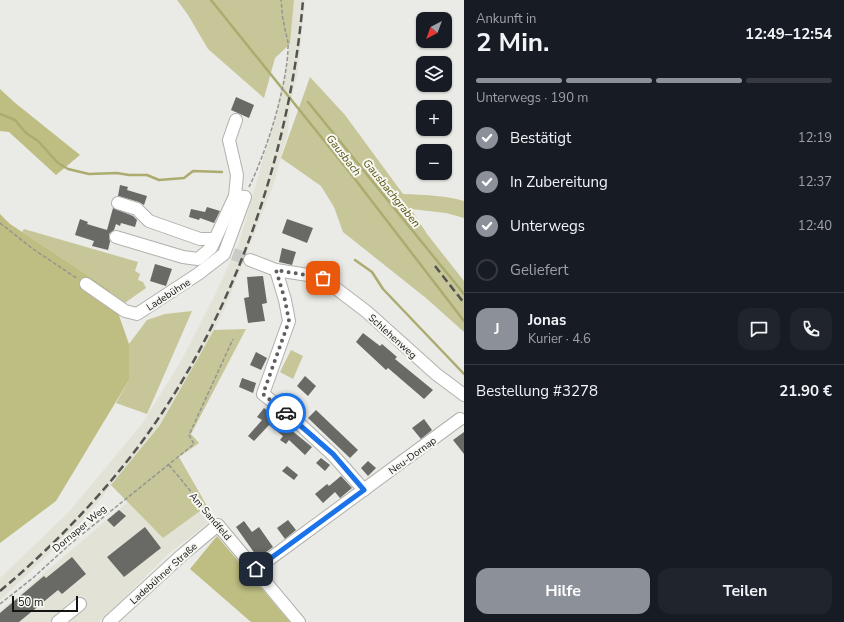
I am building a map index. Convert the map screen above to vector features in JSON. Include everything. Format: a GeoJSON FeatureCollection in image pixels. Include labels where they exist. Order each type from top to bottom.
{"type":"FeatureCollection","features":[{"type":"Feature","properties":{"kind":"street","name":"Ladebühne"},"geometry":{"type":"LineString","coordinates":[[86,284],[125,311],[137,314],[198,274],[224,254],[230,252],[240,196],[229,140],[236,120]]}},
{"type":"Feature","properties":{"kind":"street","name":"Ladebühne"},"geometry":{"type":"LineString","coordinates":[[116,237],[183,257],[198,259],[211,248],[240,196]]}},
{"type":"Feature","properties":{"kind":"street"},"geometry":{"type":"LineString","coordinates":[[118,203],[137,209],[148,221],[200,239],[215,239]]}},
{"type":"Feature","properties":{"kind":"street"},"geometry":{"type":"LineString","coordinates":[[250,260],[276,270],[285,300],[289,321],[263,394],[292,417],[333,454],[364,490]]}},
{"type":"Feature","properties":{"kind":"street","name":"Schlehenweg"},"geometry":{"type":"LineString","coordinates":[[276,270],[322,277],[367,312],[436,374],[464,395]]}},
{"type":"Feature","properties":{"kind":"street","name":"Neu-Dornap"},"geometry":{"type":"LineString","coordinates":[[256,569],[460,419]]}},
{"type":"Feature","properties":{"kind":"street","name":"Am Sandfeld"},"geometry":{"type":"LineString","coordinates":[[218,525],[299,622]]}},
{"type":"Feature","properties":{"kind":"street","name":"Ladebühner Straße"},"geometry":{"type":"LineString","coordinates":[[109,622],[182,555],[218,525]]}},
{"type":"Feature","properties":{"kind":"street"},"geometry":{"type":"LineString","coordinates":[[58,622],[80,604]]}},
{"type":"Feature","properties":{"kind":"path"},"geometry":{"type":"LineString","coordinates":[[240,196],[252,181],[279,101],[288,49],[288,40],[283,24],[281,0]]}},
{"type":"Feature","properties":{"kind":"path"},"geometry":{"type":"LineString","coordinates":[[0,224],[33,249],[86,284]]}},
{"type":"Feature","properties":{"kind":"path","name":"Dornaper Weg"},"geometry":{"type":"LineString","coordinates":[[0,604],[34,577],[70,544],[194,444],[189,435],[233,339]]}},
{"type":"Feature","properties":{"kind":"path","name":"Am Sandfeld"},"geometry":{"type":"LineString","coordinates":[[169,465],[218,525]]}},
{"type":"Feature","properties":{"kind":"shaded area"},"geometry":{"type":"Polygon","coordinates":[[[294,0],[305,0],[298,70],[290,106],[288,131],[274,183],[227,303],[203,353],[160,425],[80,524],[0,600],[0,578],[68,513],[142,424],[180,363],[214,297],[239,243],[276,114],[290,44],[294,0]]]}},
{"type":"Feature","properties":{"kind":"shaded area"},"geometry":{"type":"Polygon","coordinates":[[[0,89],[80,155],[56,175],[9,132],[0,131],[0,89]]]}},
{"type":"Feature","properties":{"kind":"shaded area"},"geometry":{"type":"Polygon","coordinates":[[[0,214],[10,224],[110,290],[129,344],[129,380],[56,501],[0,543],[0,214]]]}},
{"type":"Feature","properties":{"kind":"shaded area"},"geometry":{"type":"Polygon","coordinates":[[[128,502],[163,538],[199,512],[209,522],[167,555],[108,614],[98,622],[0,622],[0,611],[128,502]]]}},
{"type":"Feature","properties":{"kind":"shaded area"},"geometry":{"type":"Polygon","coordinates":[[[217,536],[290,622],[251,622],[190,569],[217,536]]]}},
{"type":"Feature","properties":{"kind":"green space"},"geometry":{"type":"Polygon","coordinates":[[[177,0],[294,0],[290,44],[275,58],[264,98],[208,49],[188,15],[177,0]]]}},
{"type":"Feature","properties":{"kind":"green space"},"geometry":{"type":"Polygon","coordinates":[[[310,77],[345,115],[403,194],[441,196],[464,201],[464,218],[446,213],[411,209],[427,234],[464,281],[464,332],[426,298],[343,232],[334,207],[321,186],[281,158],[310,77]]]}},
{"type":"Feature","properties":{"kind":"green space"},"geometry":{"type":"Polygon","coordinates":[[[24,229],[138,262],[135,271],[140,274],[138,280],[143,282],[146,288],[122,305],[115,302],[110,290],[22,232],[24,229]]]}},
{"type":"Feature","properties":{"kind":"green space"},"geometry":{"type":"Polygon","coordinates":[[[192,311],[147,414],[116,403],[129,380],[129,344],[147,320],[165,314],[192,311]]]}},
{"type":"Feature","properties":{"kind":"green space"},"geometry":{"type":"Polygon","coordinates":[[[246,329],[191,434],[199,443],[179,457],[207,506],[163,538],[111,485],[160,425],[214,330],[246,329]]]}},
{"type":"Feature","properties":{"kind":"green space"},"geometry":{"type":"Polygon","coordinates":[[[291,350],[303,356],[293,379],[280,372],[291,350]]]}},
{"type":"Feature","properties":{"kind":"building"},"geometry":{"type":"Polygon","coordinates":[[[236,97],[254,105],[249,118],[231,110],[236,97]]]}},
{"type":"Feature","properties":{"kind":"building"},"geometry":{"type":"Polygon","coordinates":[[[120,185],[128,187],[127,190],[147,196],[144,205],[118,196],[120,185]]]}},
{"type":"Feature","properties":{"kind":"building"},"geometry":{"type":"Polygon","coordinates":[[[207,207],[220,211],[214,223],[200,218],[199,220],[189,217],[191,209],[205,212],[207,207]]]}},
{"type":"Feature","properties":{"kind":"building"},"geometry":{"type":"Polygon","coordinates":[[[113,208],[133,216],[137,220],[135,227],[121,223],[120,226],[116,224],[114,230],[109,234],[110,242],[108,250],[92,246],[94,241],[75,235],[80,219],[88,222],[87,224],[107,230],[113,208]]]}},
{"type":"Feature","properties":{"kind":"building"},"geometry":{"type":"Polygon","coordinates":[[[287,219],[313,228],[307,243],[282,233],[287,219]]]}},
{"type":"Feature","properties":{"kind":"building"},"geometry":{"type":"Polygon","coordinates":[[[282,248],[296,252],[292,265],[279,262],[282,248]]]}},
{"type":"Feature","properties":{"kind":"building"},"geometry":{"type":"Polygon","coordinates":[[[155,264],[172,269],[166,286],[150,281],[155,264]]]}},
{"type":"Feature","properties":{"kind":"building"},"geometry":{"type":"Polygon","coordinates":[[[263,276],[267,303],[262,304],[265,321],[248,323],[244,298],[249,297],[247,277],[263,276]]]}},
{"type":"Feature","properties":{"kind":"building"},"geometry":{"type":"Polygon","coordinates":[[[363,333],[380,346],[382,344],[397,357],[395,359],[433,390],[424,399],[388,368],[386,370],[356,342],[363,333]]]}},
{"type":"Feature","properties":{"kind":"building"},"geometry":{"type":"Polygon","coordinates":[[[256,352],[267,358],[261,370],[250,365],[256,352]]]}},
{"type":"Feature","properties":{"kind":"building"},"geometry":{"type":"Polygon","coordinates":[[[305,376],[316,386],[308,396],[297,386],[305,376]]]}},
{"type":"Feature","properties":{"kind":"building"},"geometry":{"type":"Polygon","coordinates":[[[242,378],[256,383],[253,393],[239,387],[242,378]]]}},
{"type":"Feature","properties":{"kind":"building"},"geometry":{"type":"Polygon","coordinates":[[[264,408],[312,447],[305,455],[289,440],[286,444],[280,440],[283,436],[269,425],[254,441],[248,436],[262,420],[257,417],[264,408]]]}},
{"type":"Feature","properties":{"kind":"building"},"geometry":{"type":"Polygon","coordinates":[[[316,410],[358,450],[350,458],[308,418],[316,410]]]}},
{"type":"Feature","properties":{"kind":"building"},"geometry":{"type":"Polygon","coordinates":[[[424,419],[432,430],[421,439],[412,428],[424,419]]]}},
{"type":"Feature","properties":{"kind":"building"},"geometry":{"type":"Polygon","coordinates":[[[464,432],[464,454],[453,440],[464,432]]]}},
{"type":"Feature","properties":{"kind":"building"},"geometry":{"type":"Polygon","coordinates":[[[321,458],[330,465],[325,471],[316,463],[321,458]]]}},
{"type":"Feature","properties":{"kind":"building"},"geometry":{"type":"Polygon","coordinates":[[[368,461],[376,468],[368,476],[361,468],[368,461]]]}},
{"type":"Feature","properties":{"kind":"building"},"geometry":{"type":"Polygon","coordinates":[[[287,466],[298,475],[294,480],[282,471],[287,466]]]}},
{"type":"Feature","properties":{"kind":"building"},"geometry":{"type":"Polygon","coordinates":[[[341,476],[352,488],[340,498],[335,492],[323,503],[315,494],[327,484],[329,486],[341,476]]]}},
{"type":"Feature","properties":{"kind":"building"},"geometry":{"type":"Polygon","coordinates":[[[119,510],[126,516],[114,527],[107,520],[119,510]]]}},
{"type":"Feature","properties":{"kind":"building"},"geometry":{"type":"Polygon","coordinates":[[[288,520],[296,530],[285,539],[277,528],[288,520]]]}},
{"type":"Feature","properties":{"kind":"building"},"geometry":{"type":"Polygon","coordinates":[[[244,521],[252,532],[259,527],[273,547],[258,558],[236,527],[244,521]]]}},
{"type":"Feature","properties":{"kind":"building"},"geometry":{"type":"Polygon","coordinates":[[[145,527],[161,548],[124,577],[107,557],[145,527]]]}},
{"type":"Feature","properties":{"kind":"building"},"geometry":{"type":"Polygon","coordinates":[[[72,557],[86,574],[62,594],[58,590],[19,622],[0,622],[0,613],[44,576],[46,578],[72,557]]]}},
{"type":"Feature","properties":{"kind":"waterway","name":"Gausbach"},"geometry":{"type":"LineString","coordinates":[[211,0],[351,174],[464,321]]}},
{"type":"Feature","properties":{"kind":"waterway","name":"Gausbachgraben"},"geometry":{"type":"LineString","coordinates":[[308,102],[464,294]]}},
{"type":"Feature","properties":{"kind":"waterway"},"geometry":{"type":"LineString","coordinates":[[0,114],[15,120],[26,133],[38,141],[58,163],[68,169],[89,174],[117,173],[147,175],[159,180],[184,178],[193,171],[222,172]]}},
{"type":"Feature","properties":{"kind":"waterway"},"geometry":{"type":"LineString","coordinates":[[355,260],[372,272],[383,289],[464,374]]}},
{"type":"Feature","properties":{"kind":"tunnel"},"geometry":{"type":"LineString","coordinates":[[233,254],[250,260]]}},
{"type":"Feature","properties":{"kind":"railway"},"geometry":{"type":"LineString","coordinates":[[0,591],[37,559],[71,525],[120,470],[169,402],[200,349],[227,294],[250,237],[269,178],[285,119],[296,59],[303,0]]}},
{"type":"Feature","properties":{"kind":"railway"},"geometry":{"type":"LineString","coordinates":[[435,266],[464,303]]}},
{"type":"Feature","properties":{"kind":"way so far"},"geometry":{"type":"LineString","coordinates":[[286,413],[263,394],[289,321],[285,300],[276,270],[323,278]]}},
{"type":"Feature","properties":{"kind":"route"},"geometry":{"type":"LineString","coordinates":[[256,569],[308,533],[364,490],[333,454],[286,413]]}}]}
